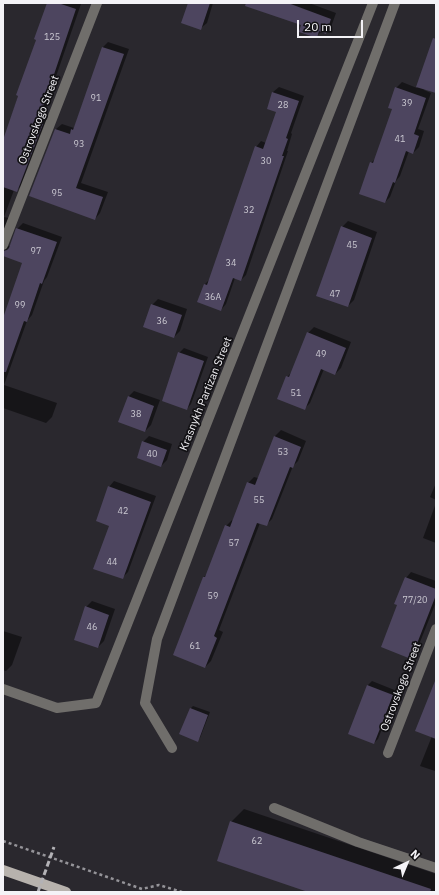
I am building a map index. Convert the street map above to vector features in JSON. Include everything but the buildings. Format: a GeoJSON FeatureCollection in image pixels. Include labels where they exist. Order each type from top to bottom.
{"type":"FeatureCollection","features":[{"type":"Feature","properties":{"kind":"main road"},"geometry":{"type":"LineString","coordinates":[[3,870],[66,892]]}},
{"type":"Feature","properties":{"kind":"lane","name":"Ostrovskogo Street"},"geometry":{"type":"LineString","coordinates":[[3,245],[97,3]]}},
{"type":"Feature","properties":{"kind":"lane","name":"Krasnykh Partizan Street"},"geometry":{"type":"LineString","coordinates":[[3,689],[57,708],[96,703],[373,3]]}},
{"type":"Feature","properties":{"kind":"lane"},"geometry":{"type":"LineString","coordinates":[[172,748],[145,703],[157,640],[395,3]]}},
{"type":"Feature","properties":{"kind":"lane","name":"Ostrovskogo Street"},"geometry":{"type":"LineString","coordinates":[[388,753],[436,629]]}},
{"type":"Feature","properties":{"kind":"lane"},"geometry":{"type":"LineString","coordinates":[[274,808],[358,842],[436,868]]}},
{"type":"Feature","properties":{"kind":"path"},"geometry":{"type":"LineString","coordinates":[[3,841],[142,889],[159,885],[182,892]]}},
{"type":"Feature","properties":{"kind":"railway"},"geometry":{"type":"LineString","coordinates":[[38,892],[54,847]]}}]}
